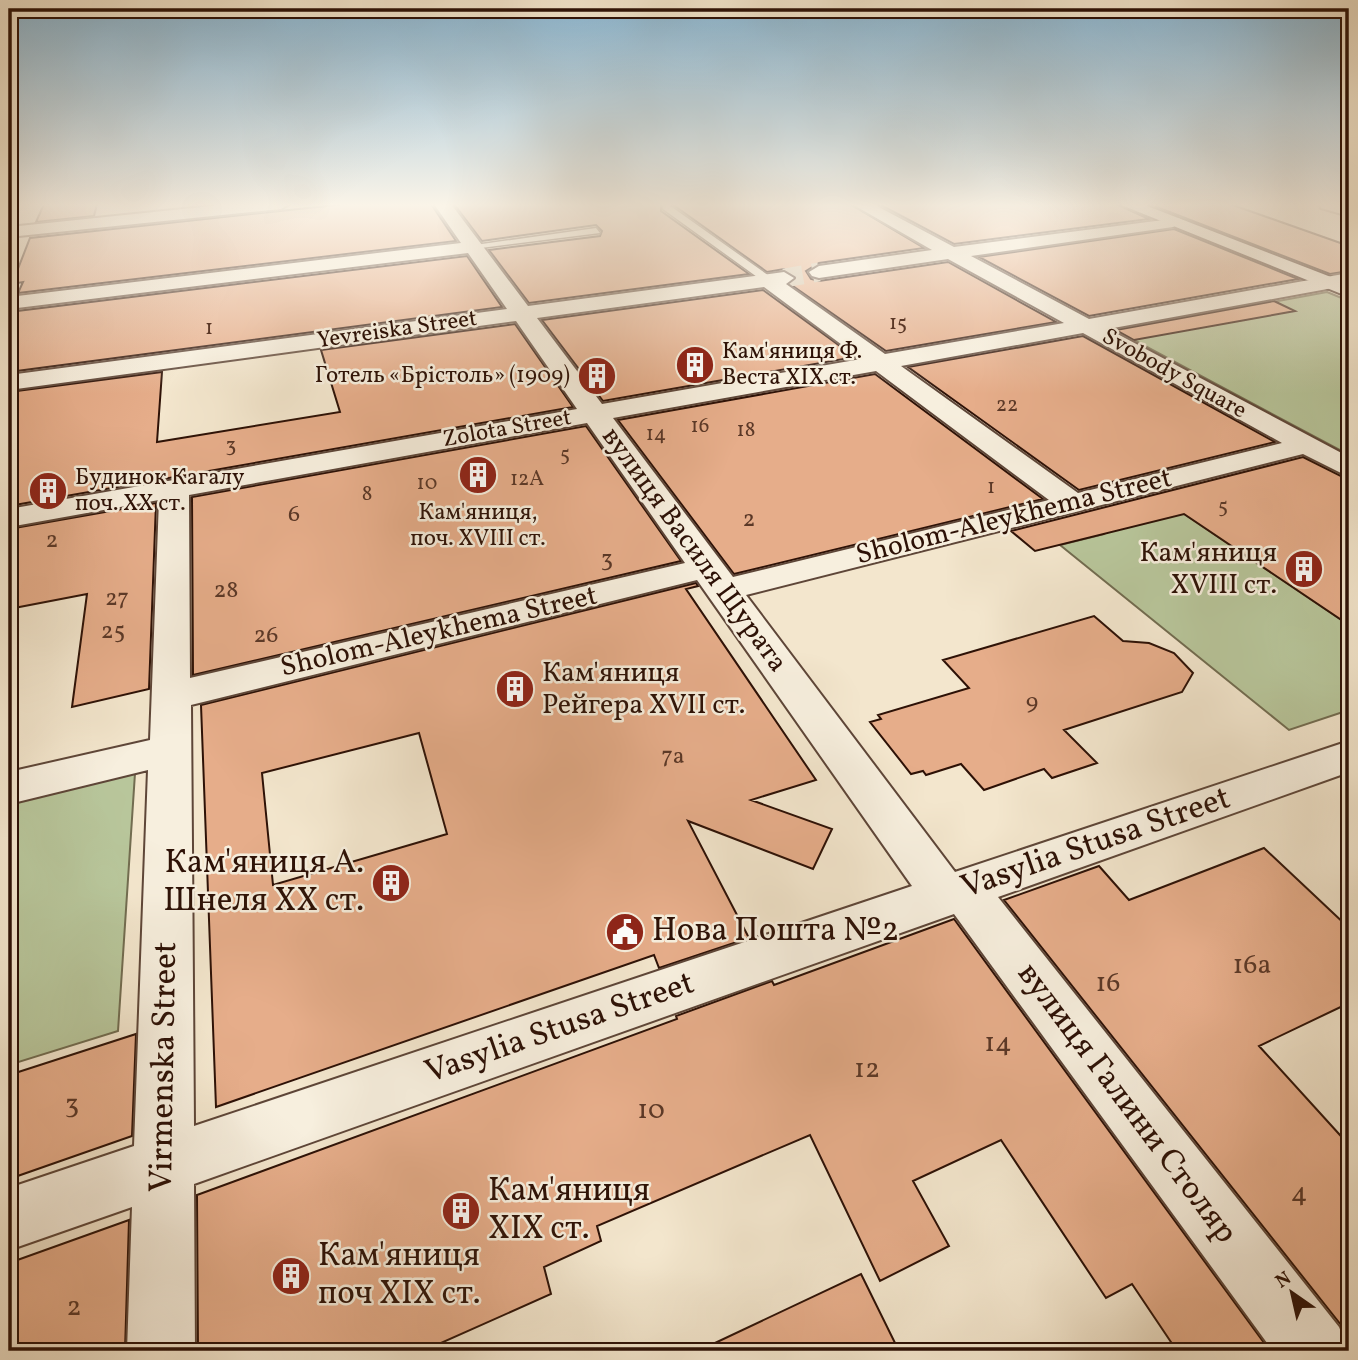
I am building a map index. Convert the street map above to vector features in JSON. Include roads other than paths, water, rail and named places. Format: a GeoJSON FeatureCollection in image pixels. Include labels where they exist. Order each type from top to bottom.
{"type":"FeatureCollection","features":[{"type":"Feature","properties":{"kind":"street"},"geometry":{"type":"LineString","coordinates":[[9,303],[303,267]]}},
{"type":"Feature","properties":{"kind":"street","name":"вулиця Василя Щурата"},"geometry":{"type":"LineString","coordinates":[[488,267],[715,579],[955,893]]}},
{"type":"Feature","properties":{"kind":"street"},"geometry":{"type":"LineString","coordinates":[[819,272],[853,267]]}},
{"type":"Feature","properties":{"kind":"street"},"geometry":{"type":"LineString","coordinates":[[979,267],[1087,326]]}},
{"type":"Feature","properties":{"kind":"street"},"geometry":{"type":"LineString","coordinates":[[1298,267],[1343,284]]}},
{"type":"Feature","properties":{"kind":"street"},"geometry":{"type":"LineString","coordinates":[[776,279],[881,363],[1073,503]]}},
{"type":"Feature","properties":{"kind":"street","name":"Yevreiska Street"},"geometry":{"type":"LineString","coordinates":[[9,383],[776,279]]}},
{"type":"Feature","properties":{"kind":"street","name":"Svobody Square"},"geometry":{"type":"LineString","coordinates":[[1087,326],[1343,284]]}},
{"type":"Feature","properties":{"kind":"street","name":"Svobody Square"},"geometry":{"type":"LineString","coordinates":[[1087,326],[1349,468]]}},
{"type":"Feature","properties":{"kind":"street","name":"Zolota Street"},"geometry":{"type":"LineString","coordinates":[[9,518],[1087,326]]}},
{"type":"Feature","properties":{"kind":"street","name":"Sholom-Aleykhema Street"},"geometry":{"type":"LineString","coordinates":[[171,696],[1073,503],[1306,445]]}},
{"type":"Feature","properties":{"kind":"street","name":"Virmenska Street"},"geometry":{"type":"LineString","coordinates":[[161,1351],[174,489]]}},
{"type":"Feature","properties":{"kind":"street"},"geometry":{"type":"LineString","coordinates":[[9,788],[170,750]]}},
{"type":"Feature","properties":{"kind":"street","name":"Vasylia Stusa Street"},"geometry":{"type":"LineString","coordinates":[[9,1219],[1349,756]]}},
{"type":"Feature","properties":{"kind":"street","name":"вулиця Галини Столяр"},"geometry":{"type":"LineString","coordinates":[[955,893],[1315,1351]]}},
{"type":"Feature","properties":{"kind":"lane"},"geometry":{"type":"LineString","coordinates":[[758,267],[776,279]]}},
{"type":"Feature","properties":{"kind":"tunnel"},"geometry":{"type":"LineString","coordinates":[[784,278],[819,272]]}},
{"type":"Feature","properties":{"kind":"place","name":"Кам'яниця Ф. Веста XIX ст."},"geometry":{"type":"Point","coordinates":[695,365]}},
{"type":"Feature","properties":{"kind":"place","name":"Готель «Брістоль» (1909)"},"geometry":{"type":"Point","coordinates":[597,376]}},
{"type":"Feature","properties":{"kind":"place","name":"Кам'яниця, поч. XVIII ст."},"geometry":{"type":"Point","coordinates":[478,475]}},
{"type":"Feature","properties":{"kind":"place","name":"Будинок Кагалу поч. XX ст."},"geometry":{"type":"Point","coordinates":[48,491]}},
{"type":"Feature","properties":{"kind":"place","name":"Кам'яниця XVIII ст."},"geometry":{"type":"Point","coordinates":[1304,569]}},
{"type":"Feature","properties":{"kind":"place","name":"Кам'яниця Рейгера XVII ст."},"geometry":{"type":"Point","coordinates":[515,689]}},
{"type":"Feature","properties":{"kind":"place","name":"Кам'яниця А. Шнеля XX cт."},"geometry":{"type":"Point","coordinates":[391,883]}},
{"type":"Feature","properties":{"kind":"place","name":"Нова Пошта №2"},"geometry":{"type":"Point","coordinates":[625,932]}},
{"type":"Feature","properties":{"kind":"place","name":"Кам'яниця XIX ст."},"geometry":{"type":"Point","coordinates":[461,1211]}},
{"type":"Feature","properties":{"kind":"place","name":"Кам'яниця поч XIX ст."},"geometry":{"type":"Point","coordinates":[291,1276]}}]}
